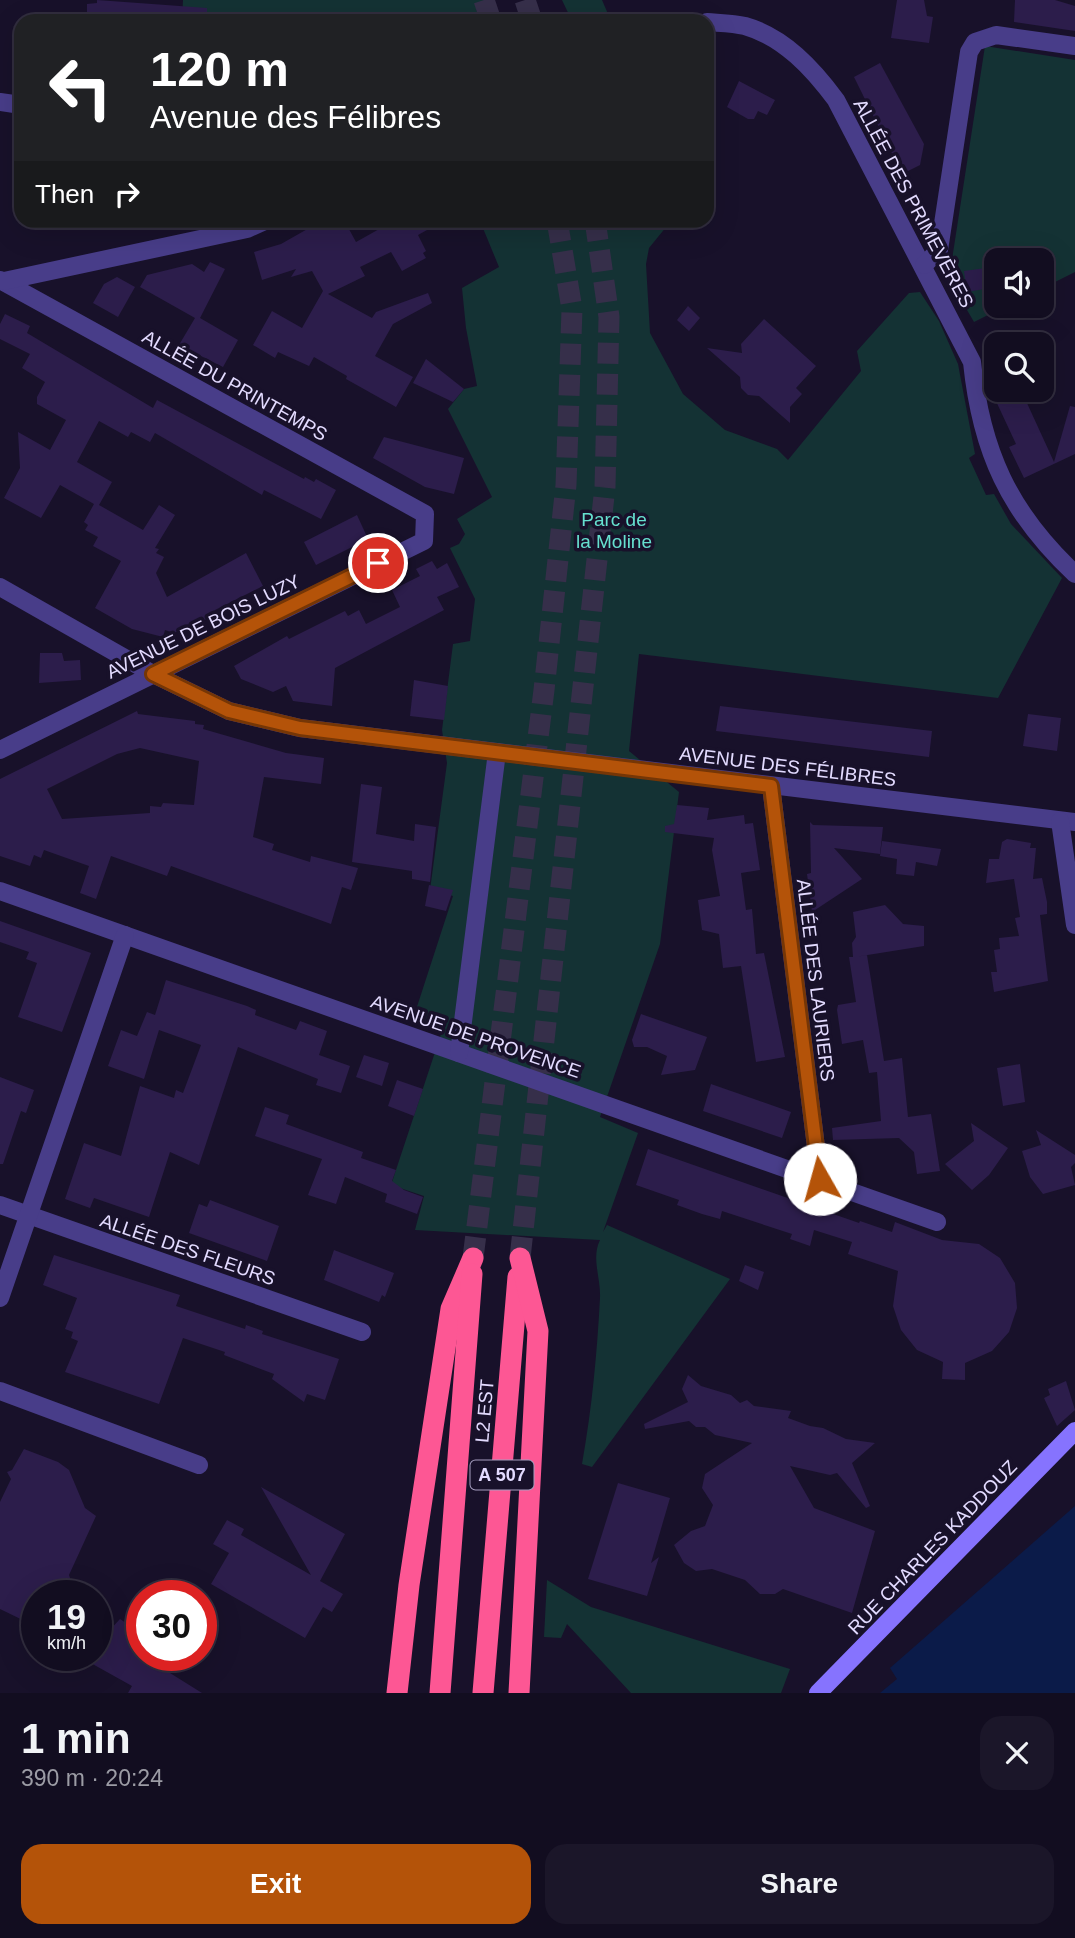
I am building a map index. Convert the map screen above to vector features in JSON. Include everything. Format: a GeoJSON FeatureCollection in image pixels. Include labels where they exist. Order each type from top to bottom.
{"type":"FeatureCollection","features":[{"type":"Feature","properties":{"kind":"highway","name":"L2 EST"},"geometry":{"type":"LineString","coordinates":[[397,1693],[409,1585],[451,1309],[473,1258],[440,1693]]}},
{"type":"Feature","properties":{"kind":"highway","name":"L2 EST"},"geometry":{"type":"LineString","coordinates":[[482,1693],[520,1258],[538,1331],[519,1693]]}},
{"type":"Feature","properties":{"kind":"street","name":"ALLÉE DES PRIMEVÈRES"},"geometry":{"type":"LineString","coordinates":[[714,23],[745,26],[782,44],[816,73],[836,100],[972,362],[977,408],[1003,485],[1013,504],[1075,574]]}},
{"type":"Feature","properties":{"kind":"street"},"geometry":{"type":"LineString","coordinates":[[924,265],[939,250],[969,52],[975,42],[996,35],[1075,46]]}},
{"type":"Feature","properties":{"kind":"street"},"geometry":{"type":"LineString","coordinates":[[2,280],[249,228]]}},
{"type":"Feature","properties":{"kind":"street","name":"ALLÉE DU PRINTEMPS"},"geometry":{"type":"LineString","coordinates":[[2,280],[425,514],[424,541]]}},
{"type":"Feature","properties":{"kind":"street","name":"AVENUE DE BOIS LUZY"},"geometry":{"type":"LineString","coordinates":[[0,750],[424,541]]}},
{"type":"Feature","properties":{"kind":"street","name":"AVENUE DES FÉLIBRES"},"geometry":{"type":"LineString","coordinates":[[0,587],[153,674],[229,711],[300,728],[1068,822]]}},
{"type":"Feature","properties":{"kind":"street"},"geometry":{"type":"LineString","coordinates":[[459,1053],[497,752]]}},
{"type":"Feature","properties":{"kind":"street","name":"ALLÉE DES LAURIERS"},"geometry":{"type":"LineString","coordinates":[[771,786],[820,1179]]}},
{"type":"Feature","properties":{"kind":"street"},"geometry":{"type":"LineString","coordinates":[[1068,822],[1075,925]]}},
{"type":"Feature","properties":{"kind":"street","name":"AVENUE DE PROVENCE"},"geometry":{"type":"LineString","coordinates":[[0,891],[937,1222]]}},
{"type":"Feature","properties":{"kind":"street"},"geometry":{"type":"LineString","coordinates":[[0,1298],[125,935]]}},
{"type":"Feature","properties":{"kind":"street","name":"ALLÉE DES FLEURS"},"geometry":{"type":"LineString","coordinates":[[0,1205],[362,1332]]}},
{"type":"Feature","properties":{"kind":"street"},"geometry":{"type":"LineString","coordinates":[[0,1391],[200,1465]]}},
{"type":"Feature","properties":{"kind":"street","name":"RUE CHARLES KADDOUZ"},"geometry":{"type":"LineString","coordinates":[[818,1693],[1075,1431]]}},
{"type":"Feature","properties":{"kind":"green space"},"geometry":{"type":"Polygon","coordinates":[[[183,0],[495,0],[476,9],[478,14],[182,14],[183,0]]]}},
{"type":"Feature","properties":{"kind":"green space"},"geometry":{"type":"Polygon","coordinates":[[[562,0],[602,0],[608,14],[569,14],[562,0]]]}},
{"type":"Feature","properties":{"kind":"green space"},"geometry":{"type":"Polygon","coordinates":[[[985,46],[1075,60],[1075,272],[1054,282],[1054,248],[984,248],[984,317],[974,322],[949,279],[985,46]]]}},
{"type":"Feature","properties":{"kind":"green space","name":"Parc de la Moline"},"geometry":{"type":"Polygon","coordinates":[[[483,228],[665,228],[649,248],[646,264],[650,333],[683,394],[725,430],[777,449],[788,460],[861,371],[857,351],[909,293],[920,292],[939,321],[958,364],[975,454],[969,458],[986,495],[994,494],[1011,524],[1062,578],[998,698],[639,654],[629,751],[679,792],[660,944],[600,1117],[638,1133],[603,1232],[607,1225],[730,1279],[592,1467],[582,1464],[597,1340],[600,1291],[596,1254],[600,1240],[415,1230],[424,1196],[391,1185],[442,1031],[413,1019],[453,896],[430,890],[447,763],[442,730],[453,644],[470,641],[475,599],[450,548],[459,544],[465,534],[457,519],[492,497],[448,409],[464,389],[477,386],[462,288],[499,267],[483,228]]]}},
{"type":"Feature","properties":{"kind":"green space"},"geometry":{"type":"Polygon","coordinates":[[[547,1580],[591,1607],[790,1669],[781,1693],[631,1693],[567,1624],[561,1638],[544,1637],[547,1580]]]}},
{"type":"Feature","properties":{"kind":"water"},"geometry":{"type":"Polygon","coordinates":[[[1075,1506],[1075,1693],[880,1693],[897,1679],[890,1668],[1075,1506]]]}},
{"type":"Feature","properties":{"kind":"building"},"geometry":{"type":"Polygon","coordinates":[[[97,0],[207,8],[207,14],[87,14],[87,4],[97,3],[97,0]]]}},
{"type":"Feature","properties":{"kind":"building"},"geometry":{"type":"Polygon","coordinates":[[[897,0],[924,0],[927,16],[933,17],[929,43],[891,38],[897,0]]]}},
{"type":"Feature","properties":{"kind":"building"},"geometry":{"type":"Polygon","coordinates":[[[1015,0],[1055,0],[1075,6],[1075,31],[1014,22],[1015,0]]]}},
{"type":"Feature","properties":{"kind":"building"},"geometry":{"type":"Polygon","coordinates":[[[880,63],[924,144],[920,165],[902,174],[854,77],[880,63]]]}},
{"type":"Feature","properties":{"kind":"building"},"geometry":{"type":"Polygon","coordinates":[[[739,81],[775,100],[767,115],[758,111],[754,119],[748,119],[727,107],[739,81]]]}},
{"type":"Feature","properties":{"kind":"building"},"geometry":{"type":"Polygon","coordinates":[[[309,228],[348,228],[356,242],[381,228],[431,228],[418,235],[426,251],[423,253],[426,258],[402,271],[391,252],[360,267],[365,276],[328,294],[372,318],[376,312],[428,293],[432,303],[393,324],[375,356],[413,377],[396,407],[346,379],[347,376],[314,357],[309,366],[278,352],[275,358],[253,345],[272,311],[302,328],[323,291],[312,271],[291,277],[296,269],[262,280],[254,252],[281,244],[309,228]]]}},
{"type":"Feature","properties":{"kind":"building"},"geometry":{"type":"Polygon","coordinates":[[[210,262],[225,269],[200,318],[238,340],[223,367],[179,345],[195,318],[140,287],[147,275],[192,264],[204,272],[210,262]]]}},
{"type":"Feature","properties":{"kind":"building"},"geometry":{"type":"Polygon","coordinates":[[[984,268],[984,289],[967,292],[964,271],[984,268]]]}},
{"type":"Feature","properties":{"kind":"building"},"geometry":{"type":"Polygon","coordinates":[[[117,277],[135,287],[118,317],[93,303],[104,284],[117,277]]]}},
{"type":"Feature","properties":{"kind":"building"},"geometry":{"type":"Polygon","coordinates":[[[688,306],[700,318],[689,331],[677,320],[688,306]]]}},
{"type":"Feature","properties":{"kind":"building"},"geometry":{"type":"Polygon","coordinates":[[[5,314],[30,326],[27,333],[153,408],[157,400],[304,479],[305,477],[314,482],[316,479],[336,490],[321,519],[264,490],[262,495],[155,433],[150,442],[131,432],[128,437],[99,421],[77,462],[112,482],[99,505],[143,530],[159,505],[175,515],[155,548],[159,549],[156,553],[164,557],[156,573],[167,597],[246,553],[263,586],[215,610],[217,613],[203,621],[174,633],[165,630],[163,637],[132,629],[95,608],[121,561],[93,546],[98,537],[85,530],[88,525],[84,522],[94,504],[60,485],[41,518],[4,498],[20,468],[18,432],[50,450],[66,420],[37,404],[37,397],[45,382],[22,368],[30,354],[0,339],[0,324],[5,314]]]}},
{"type":"Feature","properties":{"kind":"building"},"geometry":{"type":"Polygon","coordinates":[[[764,319],[816,366],[796,388],[802,394],[790,407],[790,423],[759,396],[748,395],[741,388],[740,377],[707,348],[742,353],[741,344],[764,319]]]}},
{"type":"Feature","properties":{"kind":"building"},"geometry":{"type":"Polygon","coordinates":[[[426,359],[464,389],[453,402],[413,383],[426,359]]]}},
{"type":"Feature","properties":{"kind":"building"},"geometry":{"type":"Polygon","coordinates":[[[996,402],[1026,402],[1054,462],[1070,406],[1075,407],[1075,454],[1024,478],[1009,447],[1016,444],[996,402]]]}},
{"type":"Feature","properties":{"kind":"building"},"geometry":{"type":"Polygon","coordinates":[[[384,437],[464,458],[454,494],[425,487],[373,458],[384,437]]]}},
{"type":"Feature","properties":{"kind":"building"},"geometry":{"type":"Polygon","coordinates":[[[357,515],[368,539],[316,565],[304,542],[357,515]]]}},
{"type":"Feature","properties":{"kind":"building"},"geometry":{"type":"Polygon","coordinates":[[[432,561],[437,569],[447,563],[459,587],[437,597],[444,610],[335,668],[332,706],[293,701],[286,686],[273,692],[241,679],[234,666],[287,636],[289,639],[345,611],[348,616],[359,610],[366,624],[400,607],[392,590],[420,576],[416,569],[432,561]]]}},
{"type":"Feature","properties":{"kind":"building"},"geometry":{"type":"Polygon","coordinates":[[[40,653],[62,653],[64,661],[80,660],[81,680],[39,683],[40,653]]]}},
{"type":"Feature","properties":{"kind":"building"},"geometry":{"type":"Polygon","coordinates":[[[414,680],[448,686],[444,720],[410,716],[414,680]]]}},
{"type":"Feature","properties":{"kind":"building"},"geometry":{"type":"Polygon","coordinates":[[[720,706],[932,731],[929,757],[716,731],[720,706]]]}},
{"type":"Feature","properties":{"kind":"building"},"geometry":{"type":"Polygon","coordinates":[[[137,711],[138,714],[195,721],[195,724],[204,725],[203,729],[286,753],[324,758],[321,784],[264,777],[253,837],[274,844],[272,850],[310,862],[311,856],[358,868],[351,890],[342,887],[331,924],[171,866],[167,876],[111,856],[96,899],[80,893],[89,866],[44,850],[41,858],[34,855],[30,866],[0,856],[0,779],[137,711]],[[140,748],[117,754],[47,789],[62,819],[150,813],[150,806],[161,807],[163,803],[194,805],[199,761],[140,748]]]}},
{"type":"Feature","properties":{"kind":"building"},"geometry":{"type":"Polygon","coordinates":[[[1028,714],[1061,718],[1057,751],[1023,746],[1028,714]]]}},
{"type":"Feature","properties":{"kind":"building"},"geometry":{"type":"Polygon","coordinates":[[[361,784],[382,787],[376,834],[414,841],[415,824],[436,827],[430,882],[412,879],[412,871],[352,862],[361,784]]]}},
{"type":"Feature","properties":{"kind":"building"},"geometry":{"type":"Polygon","coordinates":[[[677,805],[709,808],[707,820],[744,815],[745,824],[753,823],[760,870],[741,873],[746,910],[752,909],[756,954],[764,953],[785,1057],[756,1062],[741,966],[723,968],[719,934],[702,930],[698,900],[720,896],[712,850],[714,838],[665,832],[665,826],[674,824],[677,805]]]}},
{"type":"Feature","properties":{"kind":"building"},"geometry":{"type":"Polygon","coordinates":[[[810,822],[813,825],[883,827],[880,854],[834,848],[862,879],[812,912],[807,874],[811,873],[810,822]]]}},
{"type":"Feature","properties":{"kind":"building"},"geometry":{"type":"Polygon","coordinates":[[[1007,839],[1031,843],[1030,848],[1036,848],[1033,879],[1042,878],[1047,902],[1047,914],[1040,915],[1048,981],[994,992],[991,972],[997,972],[994,950],[1000,949],[999,938],[1019,936],[1015,918],[1020,917],[1014,879],[986,883],[989,859],[999,859],[1002,842],[1007,839]]]}},
{"type":"Feature","properties":{"kind":"building"},"geometry":{"type":"Polygon","coordinates":[[[882,841],[941,849],[937,866],[916,862],[914,876],[896,874],[897,859],[880,856],[882,841]]]}},
{"type":"Feature","properties":{"kind":"building"},"geometry":{"type":"Polygon","coordinates":[[[429,885],[453,890],[446,911],[425,906],[429,885]]]}},
{"type":"Feature","properties":{"kind":"building"},"geometry":{"type":"Polygon","coordinates":[[[885,905],[903,924],[924,926],[924,946],[867,955],[884,1061],[902,1058],[908,1117],[931,1114],[940,1171],[917,1174],[914,1152],[899,1138],[833,1140],[832,1128],[881,1121],[877,1072],[869,1073],[863,1040],[842,1044],[837,1010],[838,1005],[856,1002],[849,957],[853,957],[852,943],[856,937],[853,912],[885,905]]]}},
{"type":"Feature","properties":{"kind":"building"},"geometry":{"type":"Polygon","coordinates":[[[0,921],[91,953],[62,1032],[18,1017],[37,963],[26,959],[29,952],[0,942],[0,921]]]}},
{"type":"Feature","properties":{"kind":"building"},"geometry":{"type":"Polygon","coordinates":[[[166,980],[247,1006],[256,1010],[255,1015],[296,1030],[300,1021],[327,1031],[319,1055],[350,1066],[341,1093],[316,1085],[318,1079],[238,1047],[199,1165],[170,1152],[149,1217],[94,1198],[90,1208],[65,1199],[84,1143],[121,1156],[140,1086],[174,1098],[176,1090],[183,1093],[201,1045],[159,1030],[144,1079],[108,1066],[121,1030],[137,1036],[147,1012],[155,1015],[166,980]]]}},
{"type":"Feature","properties":{"kind":"building"},"geometry":{"type":"Polygon","coordinates":[[[641,1014],[707,1037],[695,1070],[661,1075],[667,1056],[647,1047],[634,1047],[632,1040],[641,1014]]]}},
{"type":"Feature","properties":{"kind":"building"},"geometry":{"type":"Polygon","coordinates":[[[364,1055],[389,1063],[382,1086],[356,1077],[364,1055]]]}},
{"type":"Feature","properties":{"kind":"building"},"geometry":{"type":"Polygon","coordinates":[[[1020,1064],[1025,1102],[1003,1106],[997,1068],[1020,1064]]]}},
{"type":"Feature","properties":{"kind":"building"},"geometry":{"type":"Polygon","coordinates":[[[0,1077],[34,1090],[26,1113],[21,1111],[3,1164],[0,1164],[0,1077]]]}},
{"type":"Feature","properties":{"kind":"building"},"geometry":{"type":"Polygon","coordinates":[[[397,1080],[423,1089],[414,1116],[388,1106],[397,1080]]]}},
{"type":"Feature","properties":{"kind":"building"},"geometry":{"type":"Polygon","coordinates":[[[711,1084],[791,1112],[782,1138],[703,1111],[711,1084]]]}},
{"type":"Feature","properties":{"kind":"building"},"geometry":{"type":"Polygon","coordinates":[[[265,1107],[289,1115],[286,1124],[363,1152],[361,1158],[396,1170],[392,1181],[404,1190],[423,1197],[417,1214],[385,1202],[387,1194],[345,1177],[336,1204],[308,1195],[322,1159],[255,1136],[265,1107]]]}},
{"type":"Feature","properties":{"kind":"building"},"geometry":{"type":"Polygon","coordinates":[[[971,1123],[1008,1148],[989,1175],[972,1190],[945,1164],[974,1141],[971,1123]]]}},
{"type":"Feature","properties":{"kind":"building"},"geometry":{"type":"Polygon","coordinates":[[[1036,1130],[1075,1155],[1075,1163],[1071,1167],[1075,1185],[1043,1194],[1030,1177],[1022,1151],[1041,1145],[1036,1130]]]}},
{"type":"Feature","properties":{"kind":"building"},"geometry":{"type":"Polygon","coordinates":[[[648,1149],[859,1223],[860,1221],[892,1232],[895,1222],[942,1240],[979,1244],[1000,1258],[1015,1283],[1017,1308],[1009,1332],[992,1351],[965,1363],[965,1380],[942,1379],[943,1362],[917,1350],[901,1330],[893,1306],[898,1271],[848,1254],[852,1242],[814,1230],[810,1246],[790,1239],[792,1234],[722,1211],[720,1219],[702,1214],[677,1205],[679,1200],[636,1185],[648,1149]]]}},
{"type":"Feature","properties":{"kind":"building"},"geometry":{"type":"Polygon","coordinates":[[[210,1200],[279,1226],[267,1261],[189,1233],[199,1204],[207,1207],[210,1200]]]}},
{"type":"Feature","properties":{"kind":"building"},"geometry":{"type":"Polygon","coordinates":[[[334,1250],[394,1273],[385,1297],[382,1295],[379,1302],[324,1280],[334,1250]]]}},
{"type":"Feature","properties":{"kind":"building"},"geometry":{"type":"Polygon","coordinates":[[[54,1255],[180,1295],[176,1306],[245,1329],[246,1325],[263,1331],[262,1334],[339,1359],[325,1400],[307,1394],[304,1402],[272,1379],[274,1374],[224,1355],[225,1352],[183,1338],[159,1404],[65,1372],[78,1341],[71,1338],[73,1332],[65,1329],[77,1298],[43,1285],[54,1255]]]}},
{"type":"Feature","properties":{"kind":"building"},"geometry":{"type":"Polygon","coordinates":[[[745,1265],[764,1272],[758,1290],[739,1281],[745,1265]]]}},
{"type":"Feature","properties":{"kind":"building"},"geometry":{"type":"Polygon","coordinates":[[[688,1375],[701,1386],[731,1395],[740,1403],[747,1400],[754,1406],[791,1411],[788,1418],[823,1428],[846,1439],[875,1443],[852,1463],[870,1506],[866,1508],[837,1473],[830,1475],[790,1466],[814,1508],[875,1531],[852,1613],[783,1589],[775,1594],[760,1594],[745,1580],[712,1569],[696,1571],[684,1563],[674,1545],[691,1531],[705,1526],[713,1505],[702,1488],[705,1474],[752,1443],[715,1435],[705,1427],[696,1427],[689,1421],[645,1429],[644,1424],[688,1402],[682,1389],[688,1375]]]}},
{"type":"Feature","properties":{"kind":"building"},"geometry":{"type":"Polygon","coordinates":[[[1066,1381],[1075,1410],[1057,1426],[1044,1398],[1050,1395],[1048,1389],[1066,1381]]]}},
{"type":"Feature","properties":{"kind":"building"},"geometry":{"type":"Polygon","coordinates":[[[24,1449],[58,1462],[69,1470],[85,1508],[96,1516],[69,1575],[71,1580],[21,1580],[21,1619],[0,1609],[0,1502],[11,1479],[7,1472],[12,1470],[24,1449]]]}},
{"type":"Feature","properties":{"kind":"building"},"geometry":{"type":"Polygon","coordinates":[[[618,1483],[670,1498],[651,1563],[659,1557],[647,1596],[588,1579],[618,1483]]]}},
{"type":"Feature","properties":{"kind":"building"},"geometry":{"type":"Polygon","coordinates":[[[261,1487],[345,1534],[320,1581],[343,1594],[332,1612],[323,1607],[305,1638],[217,1587],[217,1580],[213,1580],[229,1553],[213,1544],[227,1520],[244,1529],[241,1535],[311,1575],[261,1487]]]}},
{"type":"Feature","properties":{"kind":"building"},"geometry":{"type":"Polygon","coordinates":[[[120,1619],[126,1623],[126,1671],[167,1671],[202,1693],[128,1693],[132,1686],[105,1671],[112,1671],[112,1628],[120,1619]]]}},
{"type":"Feature","properties":{"kind":"tunnel"},"geometry":{"type":"LineString","coordinates":[[484,0],[489,14]]}},
{"type":"Feature","properties":{"kind":"tunnel"},"geometry":{"type":"LineString","coordinates":[[525,0],[530,14]]}},
{"type":"Feature","properties":{"kind":"tunnel"},"geometry":{"type":"LineString","coordinates":[[473,1258],[544,690],[566,485],[572,309],[558,228]]}},
{"type":"Feature","properties":{"kind":"tunnel"},"geometry":{"type":"LineString","coordinates":[[520,1258],[605,487],[609,317],[596,228]]}},
{"type":"Feature","properties":{"kind":"route"},"geometry":{"type":"LineString","coordinates":[[378,563],[153,674],[229,711],[300,728],[771,786],[820,1179]]}}]}
